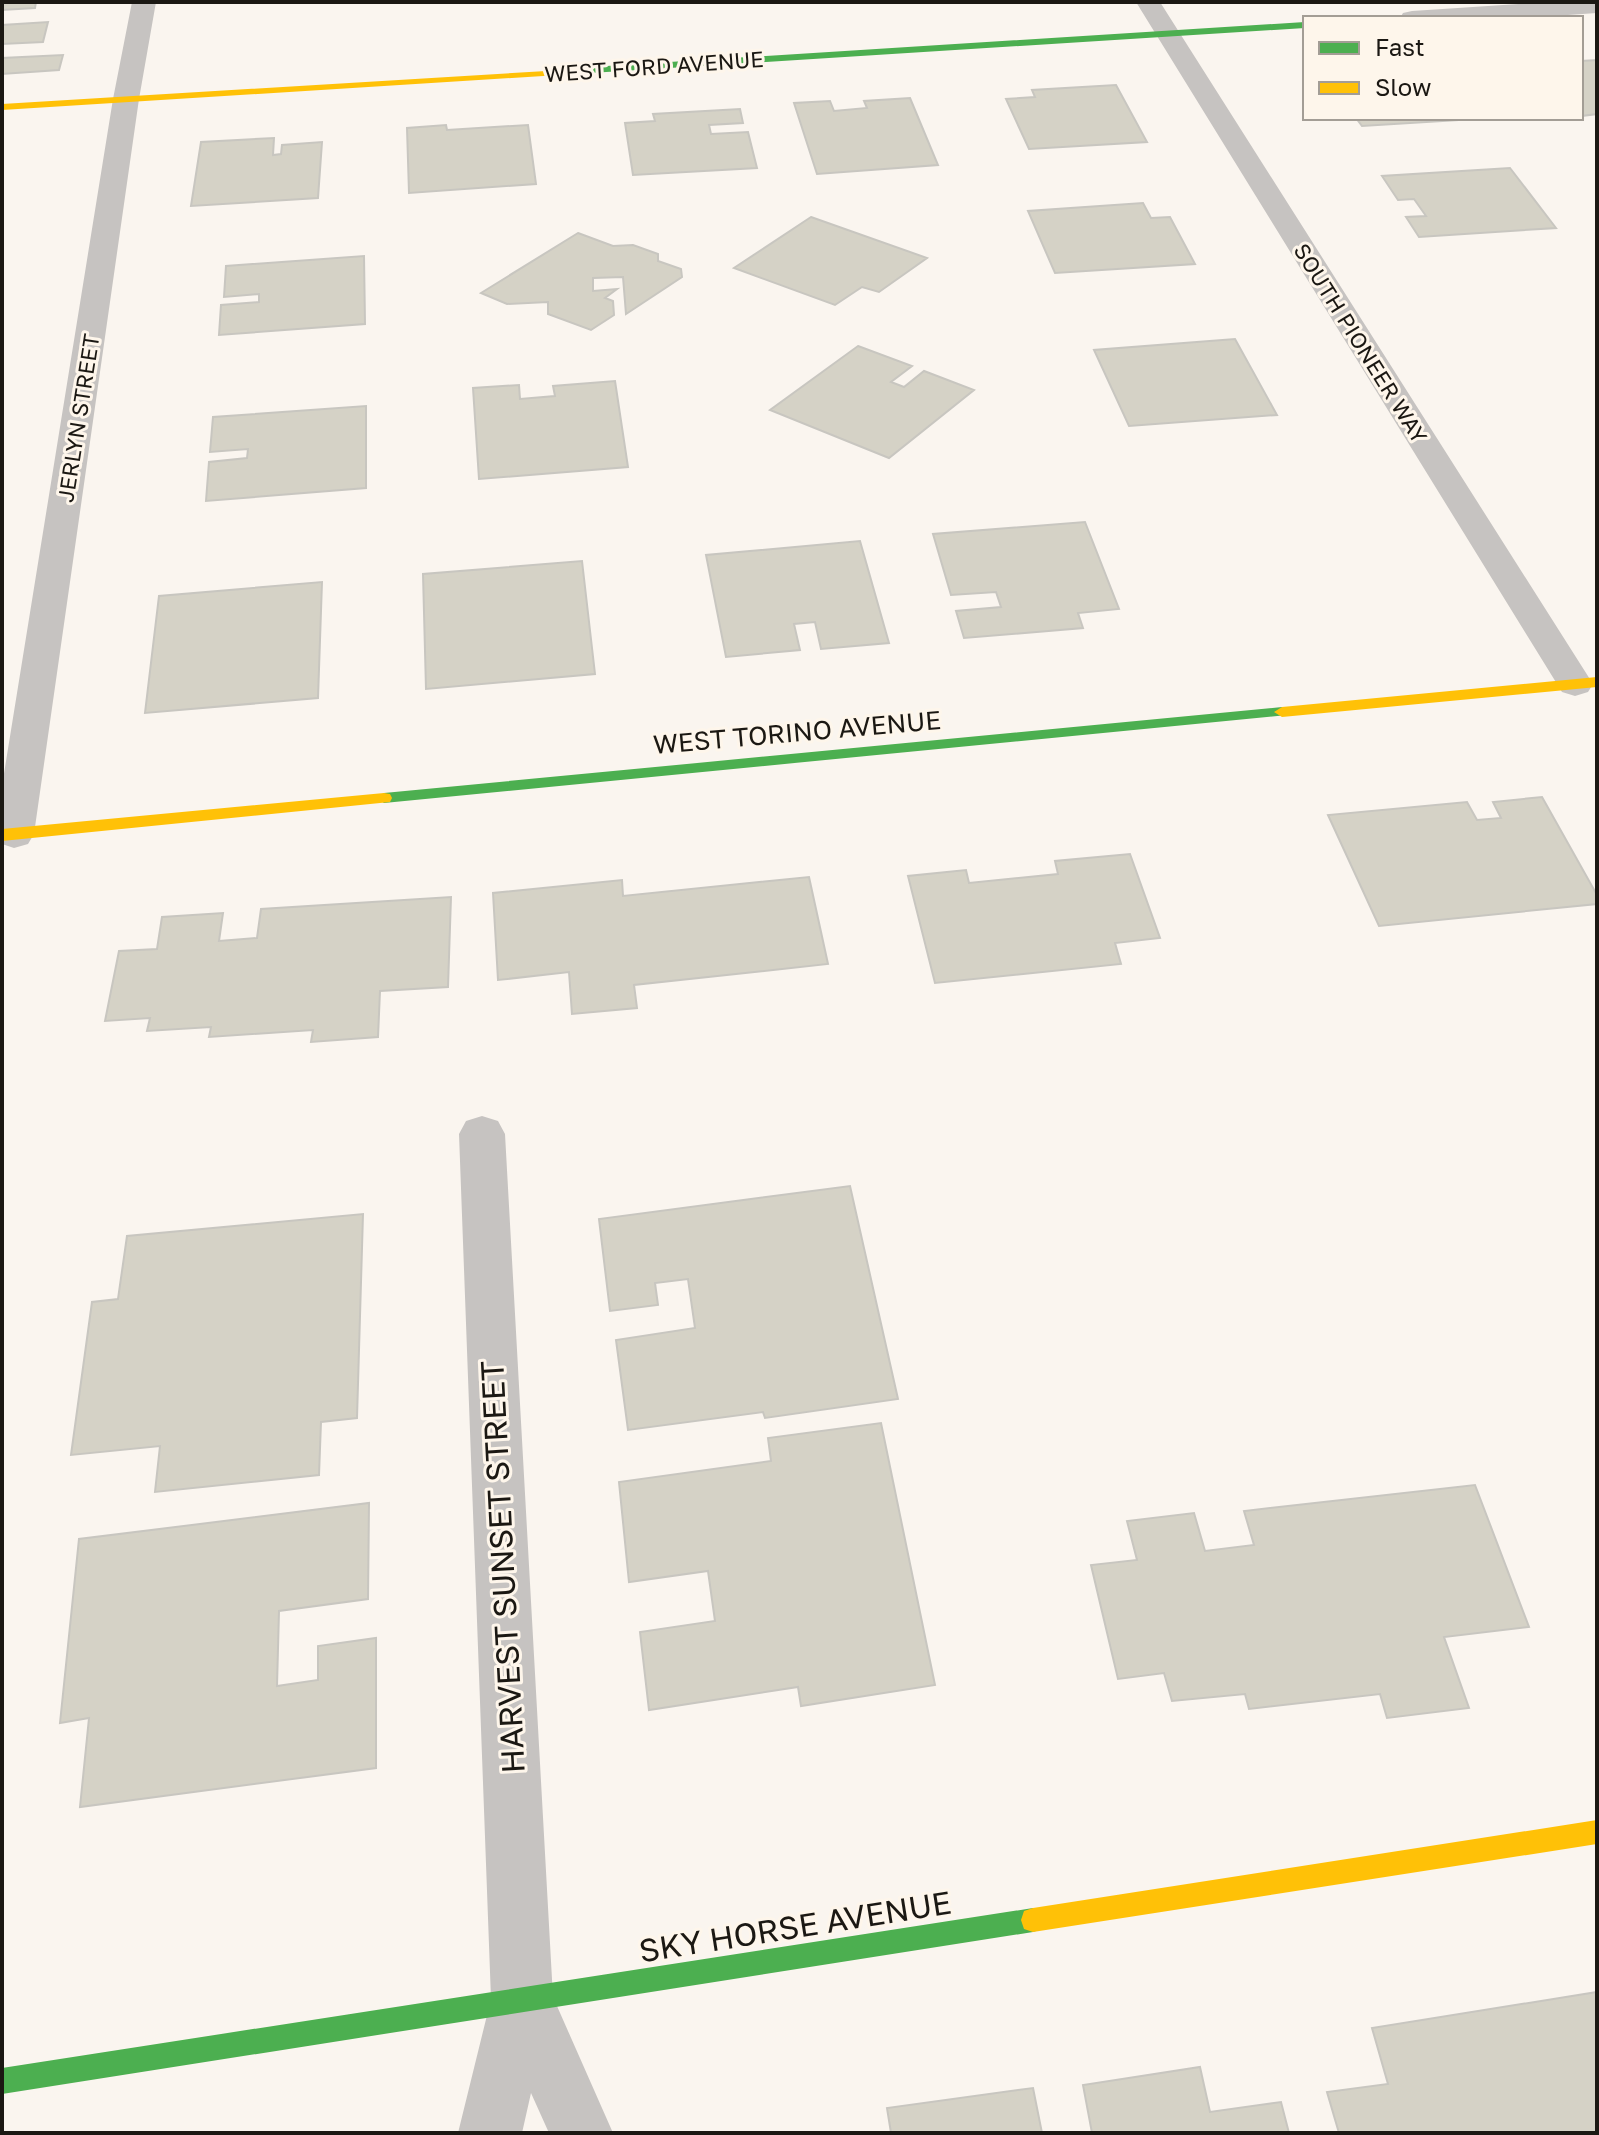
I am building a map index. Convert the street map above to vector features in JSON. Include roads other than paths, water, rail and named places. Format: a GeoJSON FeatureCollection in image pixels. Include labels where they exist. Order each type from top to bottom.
{"type":"FeatureCollection","features":[{"type":"Feature","properties":{"kind":"street","name":"JERLYN STREET"},"geometry":{"type":"LineString","coordinates":[[8,834],[144,2]]}},
{"type":"Feature","properties":{"kind":"street","name":"SOUTH PIONEER WAY"},"geometry":{"type":"LineString","coordinates":[[1148,2],[1586,683]]}},
{"type":"Feature","properties":{"kind":"street"},"geometry":{"type":"LineString","coordinates":[[1443,16],[1597,6]]}},
{"type":"Feature","properties":{"kind":"street","name":"WEST FORD AVENUE"},"geometry":{"type":"LineString","coordinates":[[2,107],[1303,25]]}},
{"type":"Feature","properties":{"kind":"street","name":"WEST TORINO AVENUE"},"geometry":{"type":"LineString","coordinates":[[8,834],[1586,683]]}},
{"type":"Feature","properties":{"kind":"street","name":"HARVEST SUNSET STREET"},"geometry":{"type":"LineString","coordinates":[[482,1134],[522,1999],[490,2133]]}},
{"type":"Feature","properties":{"kind":"street","name":"SKY HORSE AVENUE"},"geometry":{"type":"LineString","coordinates":[[2,2081],[1597,1832]]}},
{"type":"Feature","properties":{"kind":"street","name":"HARVEST SUNSET STREET"},"geometry":{"type":"LineString","coordinates":[[522,1999],[581,2133]]}}]}
